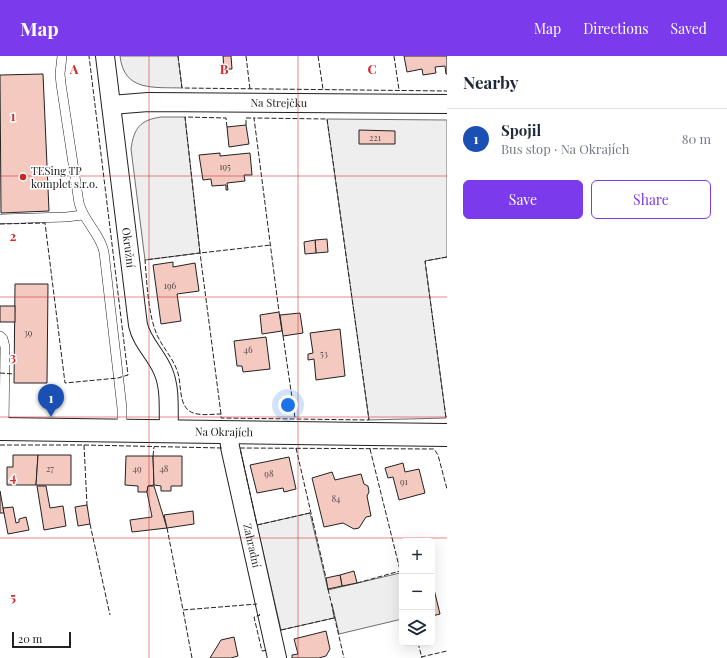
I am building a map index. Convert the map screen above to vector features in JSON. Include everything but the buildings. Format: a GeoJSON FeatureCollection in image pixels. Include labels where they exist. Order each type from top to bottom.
{"type":"FeatureCollection","features":[{"type":"Feature","properties":{"kind":"street","name":"Okružní"},"geometry":{"type":"LineString","coordinates":[[104,56],[138,325],[143,340],[162,369],[165,377],[169,432]]}},
{"type":"Feature","properties":{"kind":"street","name":"Na Strejčku"},"geometry":{"type":"LineString","coordinates":[[111,105],[148,102],[447,104]]}},
{"type":"Feature","properties":{"kind":"street","name":"Na Okrajích"},"geometry":{"type":"LineString","coordinates":[[2,429],[447,435]]}},
{"type":"Feature","properties":{"kind":"street","name":"Zahradní"},"geometry":{"type":"LineString","coordinates":[[229,432],[230,447],[277,658]]}},
{"type":"Feature","properties":{"kind":"street"},"geometry":{"type":"LineString","coordinates":[[447,442],[447,449]]}},
{"type":"Feature","properties":{"kind":"lane"},"geometry":{"type":"LineString","coordinates":[[62,56],[60,74],[61,84],[79,203],[83,215],[100,239],[104,252],[122,408],[122,431]]}},
{"type":"Feature","properties":{"kind":"lane"},"geometry":{"type":"LineString","coordinates":[[0,219],[83,215]]}},
{"type":"Feature","properties":{"kind":"lane"},"geometry":{"type":"LineString","coordinates":[[0,336],[3,339],[5,347],[2,429]]}},
{"type":"Feature","properties":{"kind":"shaded area"},"geometry":{"type":"Polygon","coordinates":[[[120,56],[178,56],[182,88],[151,87],[134,82],[127,76],[120,56]]]}},
{"type":"Feature","properties":{"kind":"shaded area"},"geometry":{"type":"Polygon","coordinates":[[[161,117],[185,117],[200,253],[145,260],[131,149],[136,130],[139,126],[148,120],[161,117]]]}},
{"type":"Feature","properties":{"kind":"shaded area"},"geometry":{"type":"Polygon","coordinates":[[[327,119],[447,120],[447,257],[425,261],[446,418],[369,420],[327,119]]]}},
{"type":"Feature","properties":{"kind":"shaded area"},"geometry":{"type":"Polygon","coordinates":[[[310,513],[328,590],[399,573],[399,620],[339,634],[332,604],[334,618],[281,630],[257,525],[310,513]]]}},
{"type":"Feature","properties":{"kind":"fence"},"geometry":{"type":"LineString","coordinates":[[0,224],[45,223],[65,383],[118,378],[128,375],[89,56]]}},
{"type":"Feature","properties":{"kind":"fence"},"geometry":{"type":"LineString","coordinates":[[178,56],[182,88],[447,91]]}},
{"type":"Feature","properties":{"kind":"fence"},"geometry":{"type":"LineString","coordinates":[[246,56],[250,89]]}},
{"type":"Feature","properties":{"kind":"fence"},"geometry":{"type":"LineString","coordinates":[[318,56],[323,89]]}},
{"type":"Feature","properties":{"kind":"fence"},"geometry":{"type":"LineString","coordinates":[[394,56],[399,90]]}},
{"type":"Feature","properties":{"kind":"fence"},"geometry":{"type":"LineString","coordinates":[[227,127],[226,118],[185,117],[200,253],[271,245]]}},
{"type":"Feature","properties":{"kind":"fence"},"geometry":{"type":"LineString","coordinates":[[246,125],[246,118],[254,118]]}},
{"type":"Feature","properties":{"kind":"fence"},"geometry":{"type":"LineString","coordinates":[[221,414],[200,253],[145,260],[148,299],[154,327],[159,340],[173,361],[177,370],[181,396],[188,410],[195,414],[221,414],[221,418],[369,420],[327,119],[254,118],[279,312]]}},
{"type":"Feature","properties":{"kind":"fence"},"geometry":{"type":"LineString","coordinates":[[447,257],[425,261],[447,418]]}},
{"type":"Feature","properties":{"kind":"fence"},"geometry":{"type":"LineString","coordinates":[[283,336],[295,418]]}},
{"type":"Feature","properties":{"kind":"fence"},"geometry":{"type":"LineString","coordinates":[[0,373],[14,374]]}},
{"type":"Feature","properties":{"kind":"fence"},"geometry":{"type":"LineString","coordinates":[[0,445],[222,448],[222,450]]}},
{"type":"Feature","properties":{"kind":"fence"},"geometry":{"type":"LineString","coordinates":[[84,445],[87,505]]}},
{"type":"Feature","properties":{"kind":"fence"},"geometry":{"type":"LineString","coordinates":[[153,456],[154,447]]}},
{"type":"Feature","properties":{"kind":"fence"},"geometry":{"type":"LineString","coordinates":[[310,513],[257,525],[240,448],[434,449],[438,455],[447,489]]}},
{"type":"Feature","properties":{"kind":"fence"},"geometry":{"type":"LineString","coordinates":[[296,448],[326,578]]}},
{"type":"Feature","properties":{"kind":"fence"},"geometry":{"type":"LineString","coordinates":[[370,449],[401,574]]}},
{"type":"Feature","properties":{"kind":"fence"},"geometry":{"type":"LineString","coordinates":[[90,524],[110,615]]}},
{"type":"Feature","properties":{"kind":"fence"},"geometry":{"type":"LineString","coordinates":[[167,528],[183,610]]}},
{"type":"Feature","properties":{"kind":"fence"},"geometry":{"type":"LineString","coordinates":[[357,583],[399,571]]}},
{"type":"Feature","properties":{"kind":"fence"},"geometry":{"type":"LineString","coordinates":[[328,589],[344,658]]}},
{"type":"Feature","properties":{"kind":"fence"},"geometry":{"type":"LineString","coordinates":[[192,658],[183,610],[257,604]]}},
{"type":"Feature","properties":{"kind":"fence"},"geometry":{"type":"LineString","coordinates":[[259,614],[260,615],[254,617],[262,651],[268,650]]}},
{"type":"Feature","properties":{"kind":"fence"},"geometry":{"type":"LineString","coordinates":[[281,630],[334,618]]}},
{"type":"Feature","properties":{"kind":"fence"},"geometry":{"type":"LineString","coordinates":[[419,646],[422,658]]}},
{"type":"Feature","properties":{"kind":"fence"},"geometry":{"type":"LineString","coordinates":[[421,657],[447,651]]}},
{"type":"Feature","properties":{"kind":"place","name":"TESing TP komplet s.r.o."},"geometry":{"type":"Point","coordinates":[23,177]}},
{"type":"Feature","properties":{"kind":"place","name":"Spojil"},"geometry":{"type":"Point","coordinates":[51,417]}}]}
